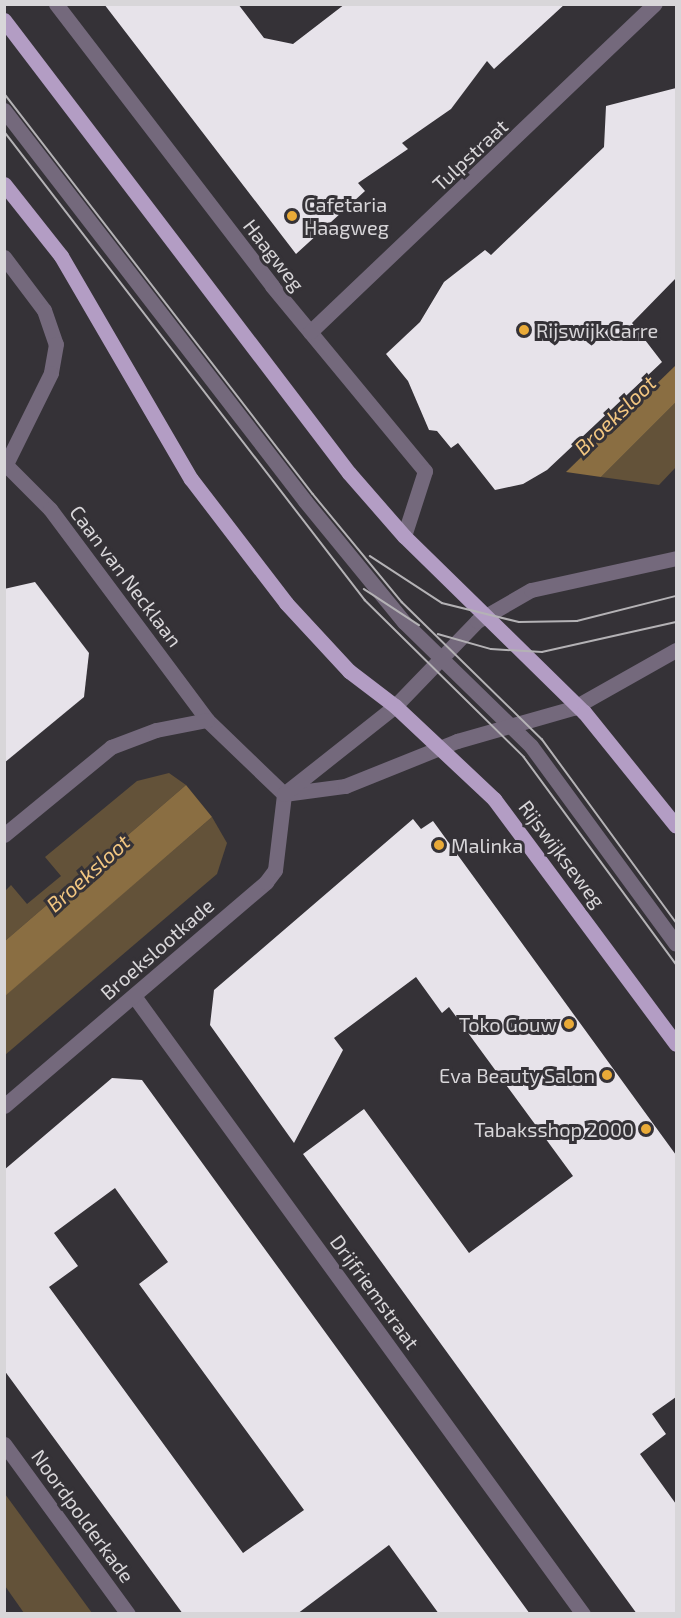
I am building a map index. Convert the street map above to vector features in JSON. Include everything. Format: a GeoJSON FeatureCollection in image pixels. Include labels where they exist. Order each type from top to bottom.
{"type":"FeatureCollection","features":[{"type":"Feature","properties":{"kind":"main road"},"geometry":{"type":"LineString","coordinates":[[4,20],[315,430],[404,536],[578,705],[676,826]]}},
{"type":"Feature","properties":{"kind":"main road"},"geometry":{"type":"LineString","coordinates":[[4,184],[61,256],[191,479],[325,647],[395,706]]}},
{"type":"Feature","properties":{"kind":"main road","name":"Rijswijkseweg"},"geometry":{"type":"LineString","coordinates":[[395,706],[440,747],[517,827],[676,1044]]}},
{"type":"Feature","properties":{"kind":"street","name":"Haagweg"},"geometry":{"type":"LineString","coordinates":[[56,4],[309,332],[425,471],[404,536]]}},
{"type":"Feature","properties":{"kind":"street","name":"Tulpstraat"},"geometry":{"type":"LineString","coordinates":[[309,332],[518,140],[653,5]]}},
{"type":"Feature","properties":{"kind":"street","name":"Rijswijkseweg"},"geometry":{"type":"LineString","coordinates":[[4,110],[393,609],[513,726],[676,944]]}},
{"type":"Feature","properties":{"kind":"street"},"geometry":{"type":"LineString","coordinates":[[4,257],[44,310],[56,344],[51,373],[5,464]]}},
{"type":"Feature","properties":{"kind":"street","name":"Caan van Necklaan"},"geometry":{"type":"LineString","coordinates":[[5,464],[50,509],[207,720]]}},
{"type":"Feature","properties":{"kind":"street"},"geometry":{"type":"LineString","coordinates":[[284,794],[395,706],[484,616],[542,586],[676,558]]}},
{"type":"Feature","properties":{"kind":"street"},"geometry":{"type":"LineString","coordinates":[[284,794],[345,786],[440,747],[578,705],[676,650]]}},
{"type":"Feature","properties":{"kind":"street"},"geometry":{"type":"LineString","coordinates":[[4,835],[111,747],[148,732],[207,720],[284,794]]}},
{"type":"Feature","properties":{"kind":"street","name":"Broekslootkade"},"geometry":{"type":"LineString","coordinates":[[4,1106],[269,878],[284,794]]}},
{"type":"Feature","properties":{"kind":"street","name":"Drijfriemstraat"},"geometry":{"type":"LineString","coordinates":[[134,996],[583,1614]]}},
{"type":"Feature","properties":{"kind":"street","name":"Noordpolderkade"},"geometry":{"type":"LineString","coordinates":[[4,1444],[128,1614]]}},
{"type":"Feature","properties":{"kind":"shaded area"},"geometry":{"type":"Polygon","coordinates":[[[676,402],[676,467],[659,485],[601,477],[676,402]]]}},
{"type":"Feature","properties":{"kind":"shaded area"},"geometry":{"type":"Polygon","coordinates":[[[169,773],[186,785],[5,941],[5,891],[11,885],[27,904],[61,876],[45,857],[137,781],[169,773]]]}},
{"type":"Feature","properties":{"kind":"shaded area"},"geometry":{"type":"Polygon","coordinates":[[[212,817],[227,843],[217,874],[5,1055],[4,996],[212,817]]]}},
{"type":"Feature","properties":{"kind":"shaded area"},"geometry":{"type":"Polygon","coordinates":[[[5,1494],[92,1613],[24,1613],[5,1586],[5,1494]]]}},
{"type":"Feature","properties":{"kind":"water"},"geometry":{"type":"Polygon","coordinates":[[[676,365],[676,402],[601,477],[566,472],[676,365]]]}},
{"type":"Feature","properties":{"kind":"water","name":"Broeksloot"},"geometry":{"type":"Polygon","coordinates":[[[186,785],[212,817],[5,996],[5,941],[186,785]]]}},
{"type":"Feature","properties":{"kind":"building"},"geometry":{"type":"Polygon","coordinates":[[[104,4],[238,4],[264,38],[293,44],[345,4],[565,4],[494,69],[487,61],[451,109],[402,143],[408,149],[358,183],[365,191],[296,254],[104,4]]]}},
{"type":"Feature","properties":{"kind":"building","name":"Rijswijk Carre"},"geometry":{"type":"Polygon","coordinates":[[[676,88],[676,278],[632,323],[662,362],[547,470],[523,484],[495,490],[458,443],[451,448],[437,431],[429,430],[408,381],[386,354],[420,322],[444,282],[485,250],[491,255],[604,147],[606,106],[676,88]]]}},
{"type":"Feature","properties":{"kind":"building"},"geometry":{"type":"Polygon","coordinates":[[[35,582],[89,653],[84,697],[4,763],[4,589],[35,582]]]}},
{"type":"Feature","properties":{"kind":"building"},"geometry":{"type":"Polygon","coordinates":[[[413,819],[421,829],[433,821],[676,1155],[676,1397],[652,1414],[666,1434],[640,1454],[676,1504],[676,1614],[637,1614],[303,1154],[364,1109],[469,1253],[573,1176],[449,1007],[442,1013],[416,977],[334,1038],[343,1050],[294,1143],[210,1025],[214,990],[413,819]]]}},
{"type":"Feature","properties":{"kind":"building"},"geometry":{"type":"Polygon","coordinates":[[[112,1078],[142,1080],[530,1614],[439,1614],[389,1545],[297,1614],[183,1614],[4,1370],[4,1170],[112,1078]],[[115,1188],[54,1233],[78,1266],[49,1287],[243,1553],[304,1510],[139,1284],[168,1262],[115,1188]]]}},
{"type":"Feature","properties":{"kind":"tram line"},"geometry":{"type":"LineString","coordinates":[[4,93],[313,494],[402,602],[542,739],[676,922]]}},
{"type":"Feature","properties":{"kind":"tram line"},"geometry":{"type":"LineString","coordinates":[[4,131],[365,600],[524,757],[676,964]]}},
{"type":"Feature","properties":{"kind":"tram line"},"geometry":{"type":"LineString","coordinates":[[370,556],[442,603],[519,622],[577,621],[676,596]]}},
{"type":"Feature","properties":{"kind":"tram line"},"geometry":{"type":"LineString","coordinates":[[364,589],[419,625]]}},
{"type":"Feature","properties":{"kind":"tram line"},"geometry":{"type":"LineString","coordinates":[[438,634],[491,649],[542,652],[676,622]]}},
{"type":"Feature","properties":{"kind":"place","name":"Cafetaria Haagweg"},"geometry":{"type":"Point","coordinates":[292,216]}},
{"type":"Feature","properties":{"kind":"place","name":"Rijswijk Carre"},"geometry":{"type":"Point","coordinates":[524,330]}},
{"type":"Feature","properties":{"kind":"place","name":"Malinka"},"geometry":{"type":"Point","coordinates":[439,845]}},
{"type":"Feature","properties":{"kind":"place","name":"Toko Gouw"},"geometry":{"type":"Point","coordinates":[569,1024]}},
{"type":"Feature","properties":{"kind":"place","name":"Eva Beauty Salon"},"geometry":{"type":"Point","coordinates":[607,1075]}},
{"type":"Feature","properties":{"kind":"place","name":"Tabaksshop 2000"},"geometry":{"type":"Point","coordinates":[646,1129]}}]}
